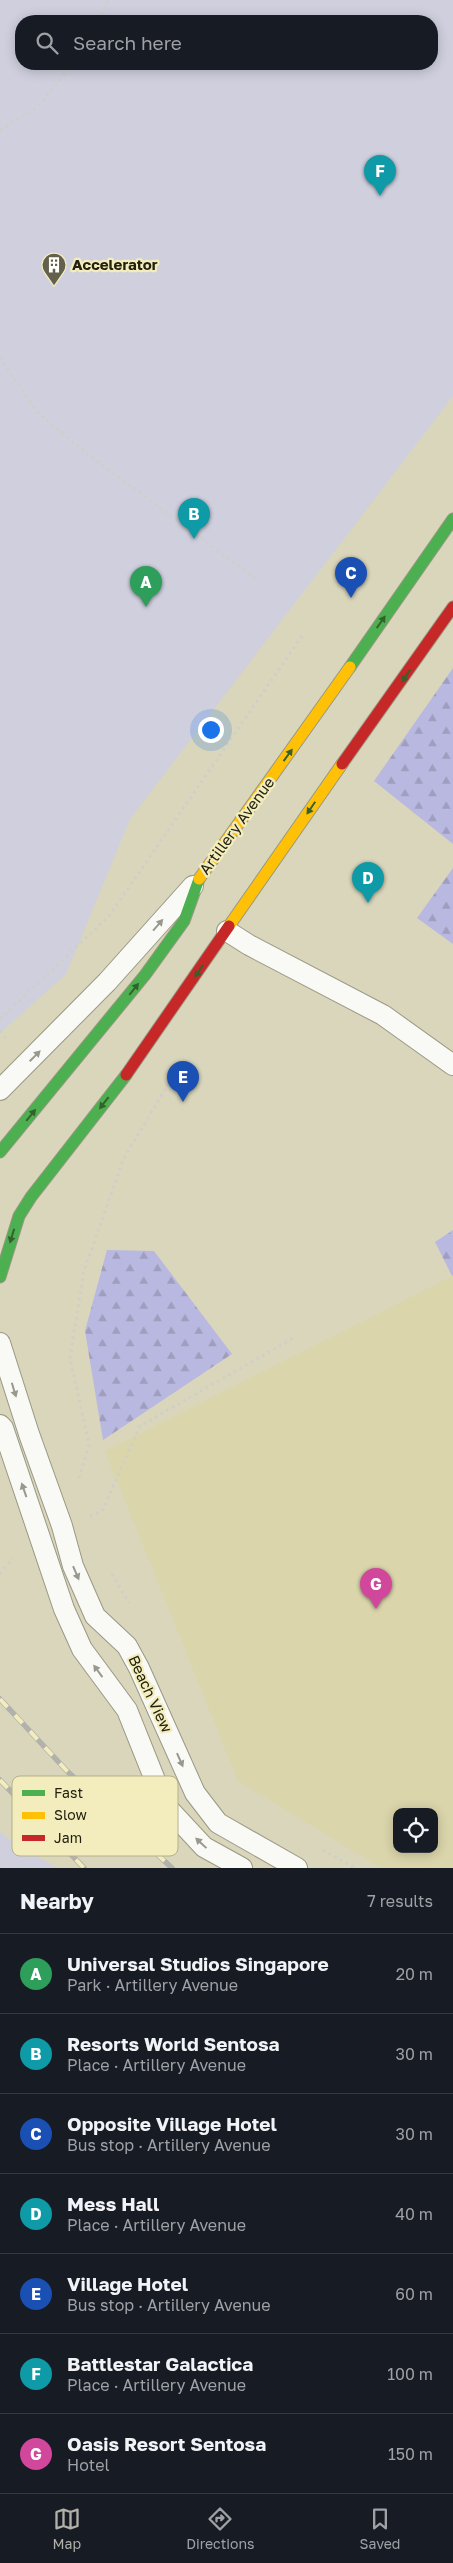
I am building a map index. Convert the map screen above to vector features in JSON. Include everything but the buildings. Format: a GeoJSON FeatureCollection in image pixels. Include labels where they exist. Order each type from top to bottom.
{"type":"FeatureCollection","features":[{"type":"Feature","properties":{"kind":"street","name":"Artillery Avenue"},"geometry":{"type":"LineString","coordinates":[[0,1152],[145,975],[184,921],[198,880],[307,729],[453,519]]}},
{"type":"Feature","properties":{"kind":"street"},"geometry":{"type":"LineString","coordinates":[[0,1277],[16,1225],[31,1197],[128,1073],[313,804],[453,607]]}},
{"type":"Feature","properties":{"kind":"lane"},"geometry":{"type":"LineString","coordinates":[[0,1090],[107,982],[198,880]]}},
{"type":"Feature","properties":{"kind":"lane"},"geometry":{"type":"LineString","coordinates":[[227,931],[248,945],[382,1015],[453,1066]]}},
{"type":"Feature","properties":{"kind":"lane","name":"Beach View"},"geometry":{"type":"LineString","coordinates":[[0,1343],[29,1434],[62,1526],[73,1566],[95,1616],[127,1646],[140,1668],[195,1793],[218,1823],[297,1868]]}},
{"type":"Feature","properties":{"kind":"lane","name":"Beach View"},"geometry":{"type":"LineString","coordinates":[[0,1426],[3,1428],[64,1609],[82,1649],[126,1710],[153,1776]]}},
{"type":"Feature","properties":{"kind":"lane","name":"Beach View"},"geometry":{"type":"LineString","coordinates":[[178,1819],[204,1847],[242,1868]]}},
{"type":"Feature","properties":{"kind":"path"},"geometry":{"type":"LineString","coordinates":[[102,15],[108,0]]}},
{"type":"Feature","properties":{"kind":"path"},"geometry":{"type":"LineString","coordinates":[[0,130],[37,107],[67,70]]}},
{"type":"Feature","properties":{"kind":"path"},"geometry":{"type":"LineString","coordinates":[[0,358],[37,412],[89,455],[255,578]]}},
{"type":"Feature","properties":{"kind":"path"},"geometry":{"type":"LineString","coordinates":[[0,1019],[109,916],[302,636]]}},
{"type":"Feature","properties":{"kind":"path"},"geometry":{"type":"LineString","coordinates":[[79,1484],[89,1445],[70,1358],[84,1271],[123,1160],[173,1076],[180,1087]]}},
{"type":"Feature","properties":{"kind":"path"},"geometry":{"type":"LineString","coordinates":[[102,1511],[140,1426],[295,1337]]}},
{"type":"Feature","properties":{"kind":"path"},"geometry":{"type":"LineString","coordinates":[[0,1574],[13,1558]]}},
{"type":"Feature","properties":{"kind":"path"},"geometry":{"type":"LineString","coordinates":[[111,1572],[133,1611]]}},
{"type":"Feature","properties":{"kind":"path"},"geometry":{"type":"LineString","coordinates":[[321,1849],[355,1868]]}},
{"type":"Feature","properties":{"kind":"shaded area"},"geometry":{"type":"Polygon","coordinates":[[[0,0],[453,0],[453,396],[130,819],[66,974],[0,1033],[0,0]]]}},
{"type":"Feature","properties":{"kind":"shaded area"},"geometry":{"type":"Polygon","coordinates":[[[453,1276],[453,1868],[381,1868],[238,1781],[105,1451],[453,1276]]]}},
{"type":"Feature","properties":{"kind":"shaded area"},"geometry":{"type":"Polygon","coordinates":[[[0,1832],[12,1841],[12,1856],[36,1856],[57,1868],[0,1868],[0,1832]]]}},
{"type":"Feature","properties":{"kind":"green space"},"geometry":{"type":"Polygon","coordinates":[[[453,668],[453,844],[374,781],[453,668]]]}},
{"type":"Feature","properties":{"kind":"green space"},"geometry":{"type":"Polygon","coordinates":[[[453,868],[453,944],[417,918],[453,868]]]}},
{"type":"Feature","properties":{"kind":"green space"},"geometry":{"type":"Polygon","coordinates":[[[453,1230],[453,1275],[452,1276],[435,1242],[453,1230]]]}},
{"type":"Feature","properties":{"kind":"green space"},"geometry":{"type":"Polygon","coordinates":[[[107,1250],[154,1251],[232,1354],[103,1440],[85,1331],[107,1250]]]}},
{"type":"Feature","properties":{"kind":"railway"},"geometry":{"type":"LineString","coordinates":[[0,1699],[72,1776]]}},
{"type":"Feature","properties":{"kind":"railway"},"geometry":{"type":"LineString","coordinates":[[0,1780],[12,1793]]}},
{"type":"Feature","properties":{"kind":"railway"},"geometry":{"type":"LineString","coordinates":[[73,1856],[84,1868]]}},
{"type":"Feature","properties":{"kind":"railway"},"geometry":{"type":"LineString","coordinates":[[159,1856],[172,1868]]}},
{"type":"Feature","properties":{"kind":"traffic: fast"},"geometry":{"type":"LineString","coordinates":[[350,667],[453,519]]}},
{"type":"Feature","properties":{"kind":"traffic: fast"},"geometry":{"type":"LineString","coordinates":[[0,1152],[145,975],[184,921],[199,879]]}},
{"type":"Feature","properties":{"kind":"traffic: fast"},"geometry":{"type":"LineString","coordinates":[[0,1277],[19,1216],[31,1197],[126,1075]]}},
{"type":"Feature","properties":{"kind":"traffic: slow"},"geometry":{"type":"LineString","coordinates":[[199,879],[350,667]]}},
{"type":"Feature","properties":{"kind":"traffic: slow"},"geometry":{"type":"LineString","coordinates":[[229,926],[342,764]]}},
{"type":"Feature","properties":{"kind":"traffic: jam"},"geometry":{"type":"LineString","coordinates":[[342,764],[453,607]]}},
{"type":"Feature","properties":{"kind":"traffic: jam"},"geometry":{"type":"LineString","coordinates":[[126,1075],[229,926]]}},
{"type":"Feature","properties":{"kind":"place","name":"Battlestar Galactica"},"geometry":{"type":"Point","coordinates":[380,196]}},
{"type":"Feature","properties":{"kind":"place","name":"Accelerator"},"geometry":{"type":"Point","coordinates":[54,286]}},
{"type":"Feature","properties":{"kind":"place","name":"Resorts World Sentosa"},"geometry":{"type":"Point","coordinates":[194,539]}},
{"type":"Feature","properties":{"kind":"place","name":"Opposite Village Hotel"},"geometry":{"type":"Point","coordinates":[351,598]}},
{"type":"Feature","properties":{"kind":"place","name":"Universal Studios Singapore"},"geometry":{"type":"Point","coordinates":[146,607]}},
{"type":"Feature","properties":{"kind":"place","name":"Mess Hall"},"geometry":{"type":"Point","coordinates":[368,903]}},
{"type":"Feature","properties":{"kind":"place","name":"Village Hotel"},"geometry":{"type":"Point","coordinates":[183,1102]}},
{"type":"Feature","properties":{"kind":"place","name":"Oasis Resort Sentosa"},"geometry":{"type":"Point","coordinates":[376,1609]}}]}
